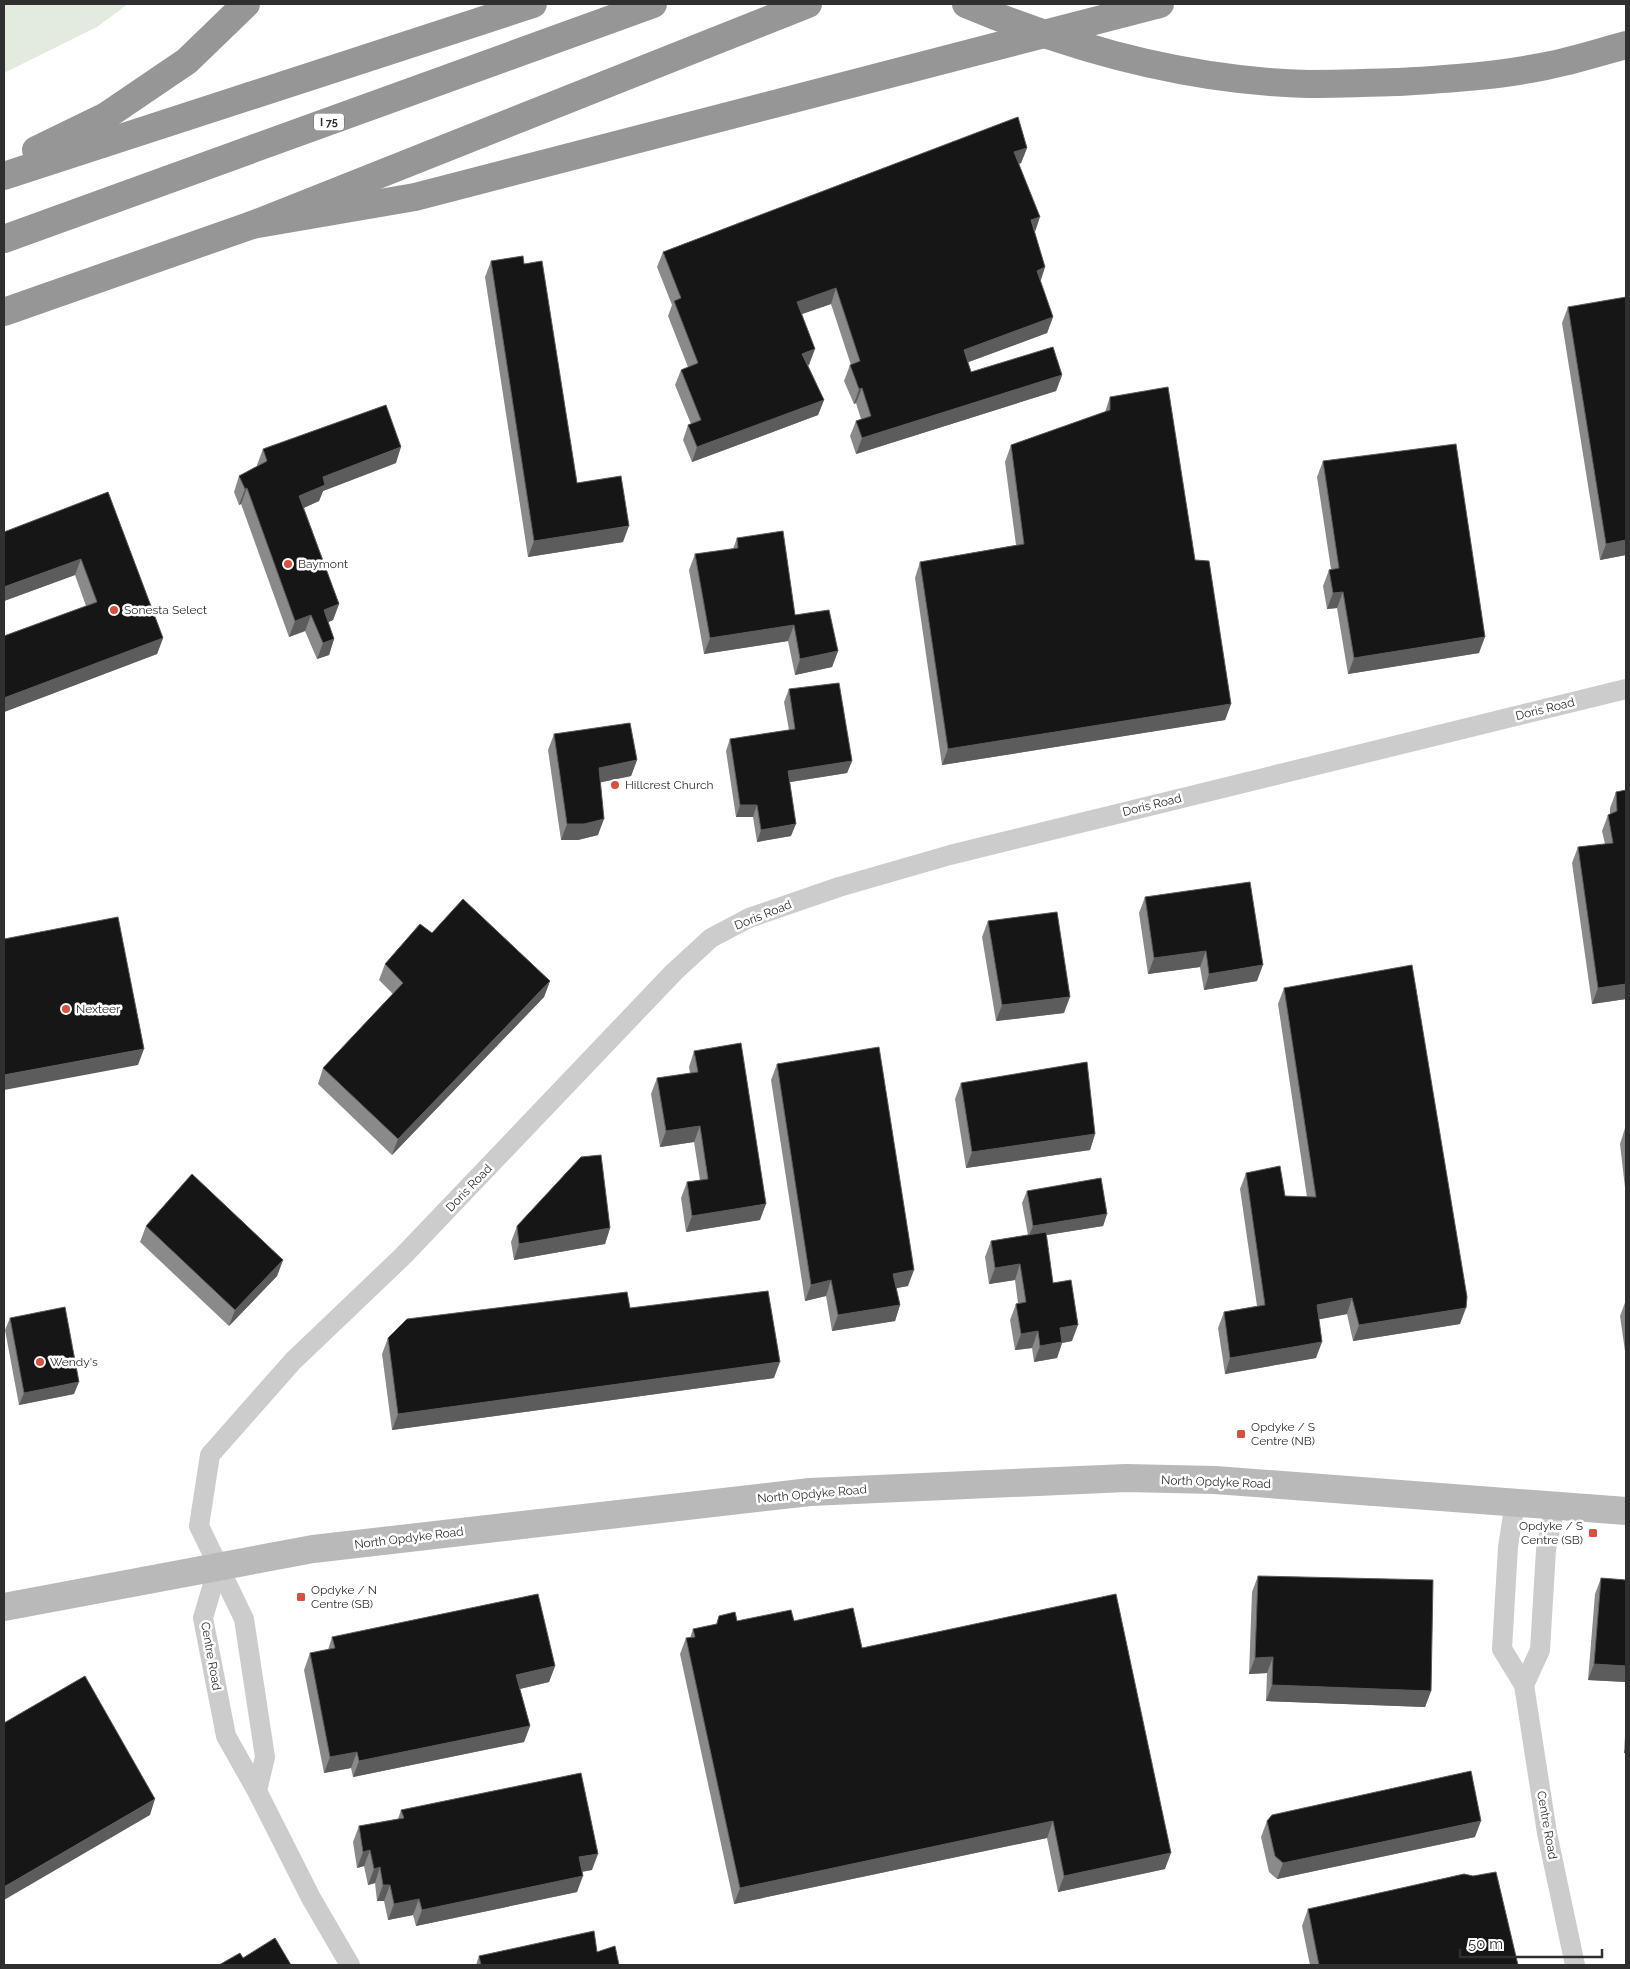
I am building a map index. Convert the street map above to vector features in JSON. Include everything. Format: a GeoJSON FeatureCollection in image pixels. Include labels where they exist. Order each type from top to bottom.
{"type":"FeatureCollection","features":[{"type":"Feature","properties":{"kind":"highway"},"geometry":{"type":"LineString","coordinates":[[4,165],[106,116],[186,61],[246,4]]}},
{"type":"Feature","properties":{"kind":"highway"},"geometry":{"type":"LineString","coordinates":[[4,176],[533,4]]}},
{"type":"Feature","properties":{"kind":"highway","name":"I 75"},"geometry":{"type":"LineString","coordinates":[[4,240],[653,4]]}},
{"type":"Feature","properties":{"kind":"highway"},"geometry":{"type":"LineString","coordinates":[[4,312],[252,225],[808,4]]}},
{"type":"Feature","properties":{"kind":"highway"},"geometry":{"type":"LineString","coordinates":[[966,4],[1003,19],[1083,46],[1140,61],[1200,73],[1306,84],[1456,79],[1546,66],[1626,45]]}},
{"type":"Feature","properties":{"kind":"highway"},"geometry":{"type":"LineString","coordinates":[[252,225],[415,198],[1160,4]]}},
{"type":"Feature","properties":{"kind":"main road","name":"North Opdyke Road"},"geometry":{"type":"LineString","coordinates":[[4,1607],[313,1549],[819,1492],[1126,1478],[1214,1480],[1626,1511]]}},
{"type":"Feature","properties":{"kind":"street","name":"Doris Road"},"geometry":{"type":"LineString","coordinates":[[218,1567],[200,1526],[210,1455],[293,1361],[403,1256],[674,972],[711,938],[749,918],[839,887],[950,855],[1626,689]]}},
{"type":"Feature","properties":{"kind":"street","name":"Centre Road"},"geometry":{"type":"LineString","coordinates":[[1515,1502],[1508,1547],[1502,1649],[1524,1684],[1547,1833],[1575,1965]]}},
{"type":"Feature","properties":{"kind":"street"},"geometry":{"type":"LineString","coordinates":[[1524,1684],[1540,1650],[1546,1550],[1555,1505]]}},
{"type":"Feature","properties":{"kind":"street","name":"Centre Road"},"geometry":{"type":"LineString","coordinates":[[218,1567],[204,1618],[226,1736],[257,1791],[311,1898],[350,1965]]}},
{"type":"Feature","properties":{"kind":"street"},"geometry":{"type":"LineString","coordinates":[[218,1567],[244,1619],[264,1757],[257,1791]]}},
{"type":"Feature","properties":{"kind":"shaded area"},"geometry":{"type":"Polygon","coordinates":[[[4,4],[128,4],[97,27],[4,73],[4,4]]]}},
{"type":"Feature","properties":{"kind":"building"},"geometry":{"type":"Polygon","coordinates":[[[1018,117],[1027,148],[1014,152],[1040,217],[1031,220],[1045,267],[1037,271],[1053,317],[964,350],[971,372],[1053,347],[1062,375],[862,438],[856,421],[871,416],[862,388],[859,389],[850,365],[860,361],[836,288],[797,302],[815,349],[802,354],[824,400],[697,447],[688,425],[701,420],[681,370],[698,363],[674,301],[681,298],[663,252],[1018,117]]]}},
{"type":"Feature","properties":{"kind":"building"},"geometry":{"type":"Polygon","coordinates":[[[523,256],[524,264],[542,261],[577,483],[621,476],[629,526],[534,541],[491,261],[523,256]]]}},
{"type":"Feature","properties":{"kind":"building"},"geometry":{"type":"Polygon","coordinates":[[[1626,297],[1626,540],[1606,544],[1568,307],[1626,297]]]}},
{"type":"Feature","properties":{"kind":"building"},"geometry":{"type":"Polygon","coordinates":[[[1168,387],[1195,560],[1209,561],[1231,704],[948,749],[920,562],[1024,544],[1011,445],[1110,410],[1110,397],[1168,387]]]}},
{"type":"Feature","properties":{"kind":"building","name":"Baymont"},"geometry":{"type":"Polygon","coordinates":[[[386,405],[401,447],[323,477],[325,485],[299,496],[339,604],[324,610],[334,639],[323,643],[311,615],[295,621],[247,488],[245,489],[239,476],[267,461],[263,449],[386,405]]]}},
{"type":"Feature","properties":{"kind":"building"},"geometry":{"type":"Polygon","coordinates":[[[1456,444],[1485,637],[1354,658],[1343,592],[1333,593],[1329,570],[1339,568],[1323,461],[1456,444]]]}},
{"type":"Feature","properties":{"kind":"building","name":"Sonesta Select"},"geometry":{"type":"Polygon","coordinates":[[[108,492],[163,638],[4,698],[4,636],[97,602],[81,559],[4,587],[4,532],[108,492]]]}},
{"type":"Feature","properties":{"kind":"building"},"geometry":{"type":"Polygon","coordinates":[[[783,531],[795,615],[829,610],[838,651],[800,659],[794,625],[710,638],[695,554],[738,548],[737,538],[783,531]]]}},
{"type":"Feature","properties":{"kind":"building"},"geometry":{"type":"Polygon","coordinates":[[[839,683],[852,761],[788,771],[796,824],[761,830],[757,805],[740,805],[730,739],[795,729],[789,689],[839,683]]]}},
{"type":"Feature","properties":{"kind":"building"},"geometry":{"type":"Polygon","coordinates":[[[630,723],[637,760],[599,768],[604,819],[584,824],[567,824],[554,734],[630,723]]]}},
{"type":"Feature","properties":{"kind":"building"},"geometry":{"type":"Polygon","coordinates":[[[1626,790],[1626,984],[1598,988],[1578,847],[1613,843],[1608,815],[1617,811],[1616,792],[1626,790]]]}},
{"type":"Feature","properties":{"kind":"building"},"geometry":{"type":"Polygon","coordinates":[[[1250,882],[1263,965],[1209,974],[1206,951],[1154,958],[1145,897],[1250,882]]]}},
{"type":"Feature","properties":{"kind":"building"},"geometry":{"type":"Polygon","coordinates":[[[463,899],[550,981],[398,1139],[323,1068],[403,983],[385,964],[420,924],[432,933],[463,899]]]}},
{"type":"Feature","properties":{"kind":"building"},"geometry":{"type":"Polygon","coordinates":[[[1057,912],[1070,997],[1002,1005],[988,921],[1057,912]]]}},
{"type":"Feature","properties":{"kind":"building","name":"Nexteer"},"geometry":{"type":"Polygon","coordinates":[[[118,917],[144,1049],[4,1075],[4,939],[118,917]]]}},
{"type":"Feature","properties":{"kind":"building"},"geometry":{"type":"Polygon","coordinates":[[[1412,965],[1467,1297],[1466,1308],[1359,1325],[1352,1298],[1317,1305],[1322,1342],[1230,1358],[1224,1312],[1265,1305],[1246,1173],[1280,1166],[1285,1196],[1316,1197],[1284,988],[1412,965]]]}},
{"type":"Feature","properties":{"kind":"building"},"geometry":{"type":"Polygon","coordinates":[[[741,1043],[766,1204],[692,1216],[687,1182],[708,1179],[700,1126],[666,1131],[657,1078],[698,1072],[694,1051],[741,1043]]]}},
{"type":"Feature","properties":{"kind":"building"},"geometry":{"type":"Polygon","coordinates":[[[879,1047],[914,1270],[893,1274],[900,1305],[838,1315],[831,1280],[811,1285],[777,1064],[879,1047]]]}},
{"type":"Feature","properties":{"kind":"building"},"geometry":{"type":"Polygon","coordinates":[[[1087,1062],[1095,1134],[972,1152],[961,1083],[1087,1062]]]}},
{"type":"Feature","properties":{"kind":"building"},"geometry":{"type":"Polygon","coordinates":[[[601,1155],[610,1228],[519,1244],[517,1226],[581,1157],[601,1155]]]}},
{"type":"Feature","properties":{"kind":"building"},"geometry":{"type":"Polygon","coordinates":[[[192,1174],[283,1260],[235,1310],[146,1226],[192,1174]]]}},
{"type":"Feature","properties":{"kind":"building"},"geometry":{"type":"Polygon","coordinates":[[[1101,1178],[1107,1214],[1033,1226],[1027,1191],[1101,1178]]]}},
{"type":"Feature","properties":{"kind":"building"},"geometry":{"type":"Polygon","coordinates":[[[1046,1232],[1053,1283],[1071,1280],[1078,1325],[1060,1328],[1062,1342],[1040,1346],[1038,1331],[1021,1334],[1016,1304],[1026,1302],[1020,1264],[995,1268],[991,1241],[1046,1232]]]}},
{"type":"Feature","properties":{"kind":"building"},"geometry":{"type":"Polygon","coordinates":[[[768,1291],[780,1362],[398,1414],[388,1338],[407,1319],[627,1292],[630,1308],[768,1291]]]}},
{"type":"Feature","properties":{"kind":"building","name":"Wendy's"},"geometry":{"type":"Polygon","coordinates":[[[65,1307],[79,1382],[24,1393],[10,1318],[65,1307]]]}},
{"type":"Feature","properties":{"kind":"building"},"geometry":{"type":"Polygon","coordinates":[[[1258,1576],[1433,1580],[1431,1691],[1272,1685],[1273,1657],[1255,1658],[1258,1576]]]}},
{"type":"Feature","properties":{"kind":"building"},"geometry":{"type":"Polygon","coordinates":[[[1601,1578],[1626,1580],[1626,1666],[1594,1664],[1601,1578]]]}},
{"type":"Feature","properties":{"kind":"building"},"geometry":{"type":"Polygon","coordinates":[[[538,1594],[555,1666],[516,1675],[530,1726],[359,1761],[357,1752],[330,1757],[310,1653],[335,1648],[332,1637],[538,1594]]]}},
{"type":"Feature","properties":{"kind":"building"},"geometry":{"type":"Polygon","coordinates":[[[1116,1594],[1171,1853],[1064,1876],[1053,1821],[740,1888],[686,1638],[695,1637],[693,1629],[717,1624],[719,1616],[735,1612],[737,1621],[791,1610],[794,1621],[853,1608],[862,1648],[1116,1594]]]}},
{"type":"Feature","properties":{"kind":"building"},"geometry":{"type":"Polygon","coordinates":[[[85,1676],[155,1799],[4,1887],[4,1723],[85,1676]]]}},
{"type":"Feature","properties":{"kind":"building"},"geometry":{"type":"Polygon","coordinates":[[[1471,1771],[1481,1821],[1283,1863],[1275,1856],[1267,1821],[1272,1815],[1471,1771]]]}},
{"type":"Feature","properties":{"kind":"building"},"geometry":{"type":"Polygon","coordinates":[[[581,1773],[598,1854],[579,1857],[583,1876],[422,1910],[419,1899],[394,1904],[390,1885],[383,1885],[380,1867],[374,1869],[370,1850],[363,1852],[359,1826],[404,1818],[401,1810],[581,1773]]]}},
{"type":"Feature","properties":{"kind":"building"},"geometry":{"type":"Polygon","coordinates":[[[1496,1872],[1518,1965],[1319,1965],[1308,1909],[1464,1874],[1473,1876],[1496,1872]]]}},
{"type":"Feature","properties":{"kind":"building"},"geometry":{"type":"Polygon","coordinates":[[[594,1931],[597,1952],[615,1946],[619,1965],[481,1965],[479,1956],[594,1931]]]}},
{"type":"Feature","properties":{"kind":"building"},"geometry":{"type":"Polygon","coordinates":[[[275,1938],[291,1965],[219,1965],[240,1953],[243,1958],[275,1938]]]}},
{"type":"Feature","properties":{"kind":"place","name":"Baymont"},"geometry":{"type":"Point","coordinates":[288,564]}},
{"type":"Feature","properties":{"kind":"place","name":"Sonesta Select"},"geometry":{"type":"Point","coordinates":[114,610]}},
{"type":"Feature","properties":{"kind":"place","name":"Hillcrest Church"},"geometry":{"type":"Point","coordinates":[615,785]}},
{"type":"Feature","properties":{"kind":"place","name":"Nexteer"},"geometry":{"type":"Point","coordinates":[66,1009]}},
{"type":"Feature","properties":{"kind":"place","name":"Wendy's"},"geometry":{"type":"Point","coordinates":[40,1362]}},
{"type":"Feature","properties":{"kind":"place","name":"Opdyke / S Centre (NB)"},"geometry":{"type":"Point","coordinates":[1241,1434]}},
{"type":"Feature","properties":{"kind":"place","name":"Opdyke / S Centre (SB)"},"geometry":{"type":"Point","coordinates":[1593,1533]}},
{"type":"Feature","properties":{"kind":"place","name":"Opdyke / N Centre (SB)"},"geometry":{"type":"Point","coordinates":[301,1597]}}]}
